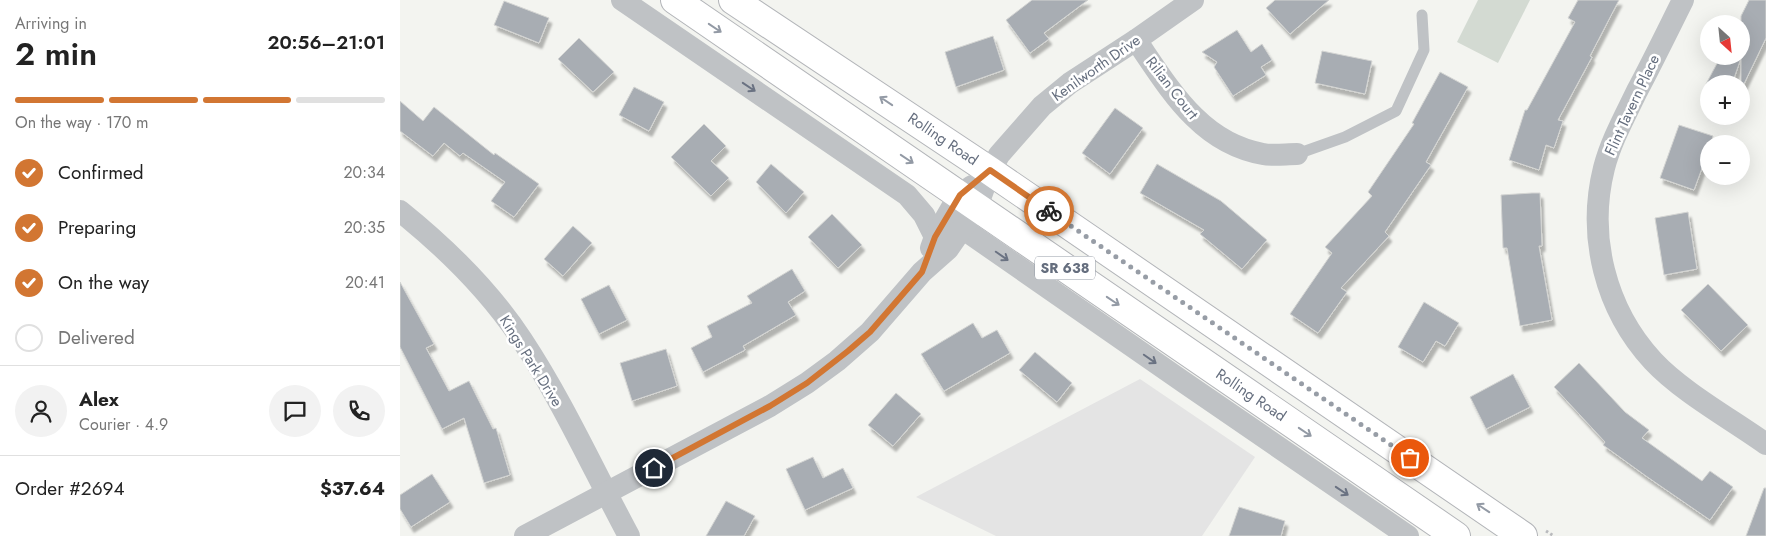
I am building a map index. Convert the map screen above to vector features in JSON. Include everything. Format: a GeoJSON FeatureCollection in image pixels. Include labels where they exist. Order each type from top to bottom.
{"type":"FeatureCollection","features":[{"type":"Feature","properties":{"kind":"main road","name":"Rolling Road"},"geometry":{"type":"LineString","coordinates":[[675,0],[966,210],[1456,536]]}},
{"type":"Feature","properties":{"kind":"main road","name":"Rolling Road"},"geometry":{"type":"LineString","coordinates":[[733,0],[990,170],[1523,536]]}},
{"type":"Feature","properties":{"kind":"street"},"geometry":{"type":"LineString","coordinates":[[622,0],[907,196],[924,215],[935,237]]}},
{"type":"Feature","properties":{"kind":"street","name":"Kenilworth Drive"},"geometry":{"type":"LineString","coordinates":[[525,536],[770,406],[807,383],[837,361],[870,332],[922,272],[948,249],[966,210],[999,155],[1042,106],[1070,83],[1193,0]]}},
{"type":"Feature","properties":{"kind":"street","name":"Flint Tavern Place"},"geometry":{"type":"LineString","coordinates":[[1684,0],[1626,114],[1604,166],[1598,206],[1599,249],[1605,278],[1618,310],[1634,338],[1653,361],[1689,391],[1766,444]]}},
{"type":"Feature","properties":{"kind":"street","name":"Rilian Court"},"geometry":{"type":"LineString","coordinates":[[1136,40],[1176,97],[1192,117],[1206,128],[1235,146],[1250,151],[1265,155],[1297,154]]}},
{"type":"Feature","properties":{"kind":"street","name":"Kenilworth Drive"},"geometry":{"type":"LineString","coordinates":[[922,272],[935,237],[966,210]]}},
{"type":"Feature","properties":{"kind":"street","name":"Rolling Road"},"geometry":{"type":"LineString","coordinates":[[966,210],[1184,384],[1408,536]]}},
{"type":"Feature","properties":{"kind":"street","name":"Kings Park Drive"},"geometry":{"type":"LineString","coordinates":[[400,212],[434,238],[478,283],[521,339],[555,396],[629,536]]}},
{"type":"Feature","properties":{"kind":"lane"},"geometry":{"type":"LineString","coordinates":[[1297,154],[1345,137],[1396,111],[1424,50],[1422,15]]}},
{"type":"Feature","properties":{"kind":"shaded area"},"geometry":{"type":"Polygon","coordinates":[[[1478,0],[1530,0],[1498,63],[1457,42],[1478,0]]]}},
{"type":"Feature","properties":{"kind":"shaded area"},"geometry":{"type":"Polygon","coordinates":[[[1140,379],[1255,457],[1202,536],[996,536],[916,497],[1140,379]]]}},
{"type":"Feature","properties":{"kind":"building"},"geometry":{"type":"Polygon","coordinates":[[[1032,0],[1088,0],[1044,33],[1049,39],[1030,53],[1006,20],[1032,0]]]}},
{"type":"Feature","properties":{"kind":"building"},"geometry":{"type":"Polygon","coordinates":[[[1275,0],[1329,0],[1290,34],[1266,8],[1275,0]]]}},
{"type":"Feature","properties":{"kind":"building"},"geometry":{"type":"Polygon","coordinates":[[[1578,0],[1619,0],[1590,56],[1592,57],[1558,120],[1563,121],[1554,148],[1546,145],[1539,170],[1509,160],[1525,110],[1527,110],[1575,22],[1568,18],[1578,0]]]}},
{"type":"Feature","properties":{"kind":"building"},"geometry":{"type":"Polygon","coordinates":[[[1749,0],[1766,0],[1766,38],[1748,75],[1741,75],[1741,65],[1750,65],[1750,15],[1742,15],[1749,0]]]}},
{"type":"Feature","properties":{"kind":"building"},"geometry":{"type":"Polygon","coordinates":[[[504,1],[549,18],[539,43],[494,25],[504,1]]]}},
{"type":"Feature","properties":{"kind":"building"},"geometry":{"type":"Polygon","coordinates":[[[1237,30],[1251,52],[1262,44],[1272,60],[1261,67],[1266,75],[1233,96],[1214,67],[1217,62],[1202,52],[1237,30]]]}},
{"type":"Feature","properties":{"kind":"building"},"geometry":{"type":"Polygon","coordinates":[[[993,36],[1004,70],[956,87],[945,52],[993,36]]]}},
{"type":"Feature","properties":{"kind":"building"},"geometry":{"type":"Polygon","coordinates":[[[579,38],[614,72],[593,92],[558,59],[579,38]]]}},
{"type":"Feature","properties":{"kind":"building"},"geometry":{"type":"Polygon","coordinates":[[[1322,51],[1372,61],[1365,94],[1315,83],[1322,51]]]}},
{"type":"Feature","properties":{"kind":"building"},"geometry":{"type":"Polygon","coordinates":[[[1716,65],[1739,65],[1735,75],[1711,75],[1716,65]]]}},
{"type":"Feature","properties":{"kind":"building"},"geometry":{"type":"Polygon","coordinates":[[[1440,72],[1468,87],[1426,162],[1431,165],[1385,232],[1389,236],[1341,288],[1347,292],[1318,333],[1290,314],[1332,253],[1325,247],[1372,196],[1368,192],[1414,124],[1412,123],[1440,72]]]}},
{"type":"Feature","properties":{"kind":"building"},"geometry":{"type":"Polygon","coordinates":[[[634,87],[664,102],[649,131],[619,115],[634,87]]]}},
{"type":"Feature","properties":{"kind":"building"},"geometry":{"type":"Polygon","coordinates":[[[400,101],[423,121],[434,107],[494,155],[495,153],[539,184],[514,217],[491,201],[505,182],[463,153],[460,156],[444,143],[433,156],[400,131],[400,101]]]}},
{"type":"Feature","properties":{"kind":"building"},"geometry":{"type":"Polygon","coordinates":[[[1115,108],[1143,128],[1110,174],[1082,153],[1115,108]]]}},
{"type":"Feature","properties":{"kind":"building"},"geometry":{"type":"Polygon","coordinates":[[[704,124],[726,146],[711,161],[729,178],[711,196],[671,157],[704,124]]]}},
{"type":"Feature","properties":{"kind":"building"},"geometry":{"type":"Polygon","coordinates":[[[1679,125],[1710,135],[1700,135],[1700,174],[1694,190],[1660,178],[1679,125]]]}},
{"type":"Feature","properties":{"kind":"building"},"geometry":{"type":"Polygon","coordinates":[[[771,164],[804,192],[786,213],[756,182],[771,164]]]}},
{"type":"Feature","properties":{"kind":"building"},"geometry":{"type":"Polygon","coordinates":[[[1157,164],[1221,201],[1267,240],[1242,269],[1200,234],[1204,230],[1140,193],[1157,164]]]}},
{"type":"Feature","properties":{"kind":"building"},"geometry":{"type":"Polygon","coordinates":[[[1540,193],[1542,246],[1539,246],[1552,320],[1520,326],[1507,248],[1503,248],[1501,195],[1540,193]]]}},
{"type":"Feature","properties":{"kind":"building"},"geometry":{"type":"Polygon","coordinates":[[[1688,212],[1697,269],[1664,275],[1655,218],[1688,212]]]}},
{"type":"Feature","properties":{"kind":"building"},"geometry":{"type":"Polygon","coordinates":[[[832,214],[862,245],[838,268],[808,237],[832,214]]]}},
{"type":"Feature","properties":{"kind":"building"},"geometry":{"type":"Polygon","coordinates":[[[573,226],[592,243],[563,276],[544,259],[573,226]]]}},
{"type":"Feature","properties":{"kind":"building"},"geometry":{"type":"Polygon","coordinates":[[[792,269],[805,291],[788,302],[796,315],[743,346],[745,350],[703,372],[691,348],[712,337],[707,326],[752,303],[747,296],[792,269]]]}},
{"type":"Feature","properties":{"kind":"building"},"geometry":{"type":"Polygon","coordinates":[[[400,282],[434,344],[426,348],[449,391],[469,381],[493,429],[496,428],[510,475],[484,483],[464,418],[442,429],[400,347],[400,282]]]}},
{"type":"Feature","properties":{"kind":"building"},"geometry":{"type":"Polygon","coordinates":[[[1708,284],[1748,325],[1721,351],[1681,310],[1708,284]]]}},
{"type":"Feature","properties":{"kind":"building"},"geometry":{"type":"Polygon","coordinates":[[[609,285],[627,320],[599,334],[581,299],[609,285]]]}},
{"type":"Feature","properties":{"kind":"building"},"geometry":{"type":"Polygon","coordinates":[[[1424,302],[1459,323],[1445,346],[1436,341],[1423,362],[1398,347],[1424,302]]]}},
{"type":"Feature","properties":{"kind":"building"},"geometry":{"type":"Polygon","coordinates":[[[973,323],[982,338],[997,330],[1010,353],[944,391],[921,354],[973,323]]]}},
{"type":"Feature","properties":{"kind":"building"},"geometry":{"type":"Polygon","coordinates":[[[666,349],[677,386],[632,401],[620,363],[666,349]]]}},
{"type":"Feature","properties":{"kind":"building"},"geometry":{"type":"Polygon","coordinates":[[[1035,352],[1072,383],[1057,402],[1019,370],[1035,352]]]}},
{"type":"Feature","properties":{"kind":"building"},"geometry":{"type":"Polygon","coordinates":[[[1579,363],[1625,412],[1649,430],[1642,438],[1702,481],[1710,471],[1733,487],[1710,520],[1603,445],[1605,442],[1554,387],[1579,363]]]}},
{"type":"Feature","properties":{"kind":"building"},"geometry":{"type":"Polygon","coordinates":[[[1513,374],[1530,407],[1486,429],[1470,397],[1513,374]]]}},
{"type":"Feature","properties":{"kind":"building"},"geometry":{"type":"Polygon","coordinates":[[[896,393],[921,414],[893,446],[868,425],[896,393]]]}},
{"type":"Feature","properties":{"kind":"building"},"geometry":{"type":"Polygon","coordinates":[[[813,457],[823,478],[843,468],[853,488],[805,510],[786,469],[813,457]]]}},
{"type":"Feature","properties":{"kind":"building"},"geometry":{"type":"Polygon","coordinates":[[[432,474],[450,502],[411,527],[400,509],[400,495],[432,474]]]}},
{"type":"Feature","properties":{"kind":"building"},"geometry":{"type":"Polygon","coordinates":[[[1764,488],[1766,488],[1766,536],[1746,536],[1764,488]]]}},
{"type":"Feature","properties":{"kind":"building"},"geometry":{"type":"Polygon","coordinates":[[[726,501],[755,516],[744,536],[706,536],[726,501]]]}},
{"type":"Feature","properties":{"kind":"building"},"geometry":{"type":"Polygon","coordinates":[[[1239,507],[1285,521],[1281,536],[1229,536],[1239,507]]]}},
{"type":"Feature","properties":{"kind":"way so far"},"geometry":{"type":"LineString","coordinates":[[1049,211],[1410,458]]}},
{"type":"Feature","properties":{"kind":"route"},"geometry":{"type":"LineString","coordinates":[[654,468],[770,406],[807,383],[837,361],[870,332],[922,272],[935,237],[960,195],[990,170],[1049,211]]}}]}
